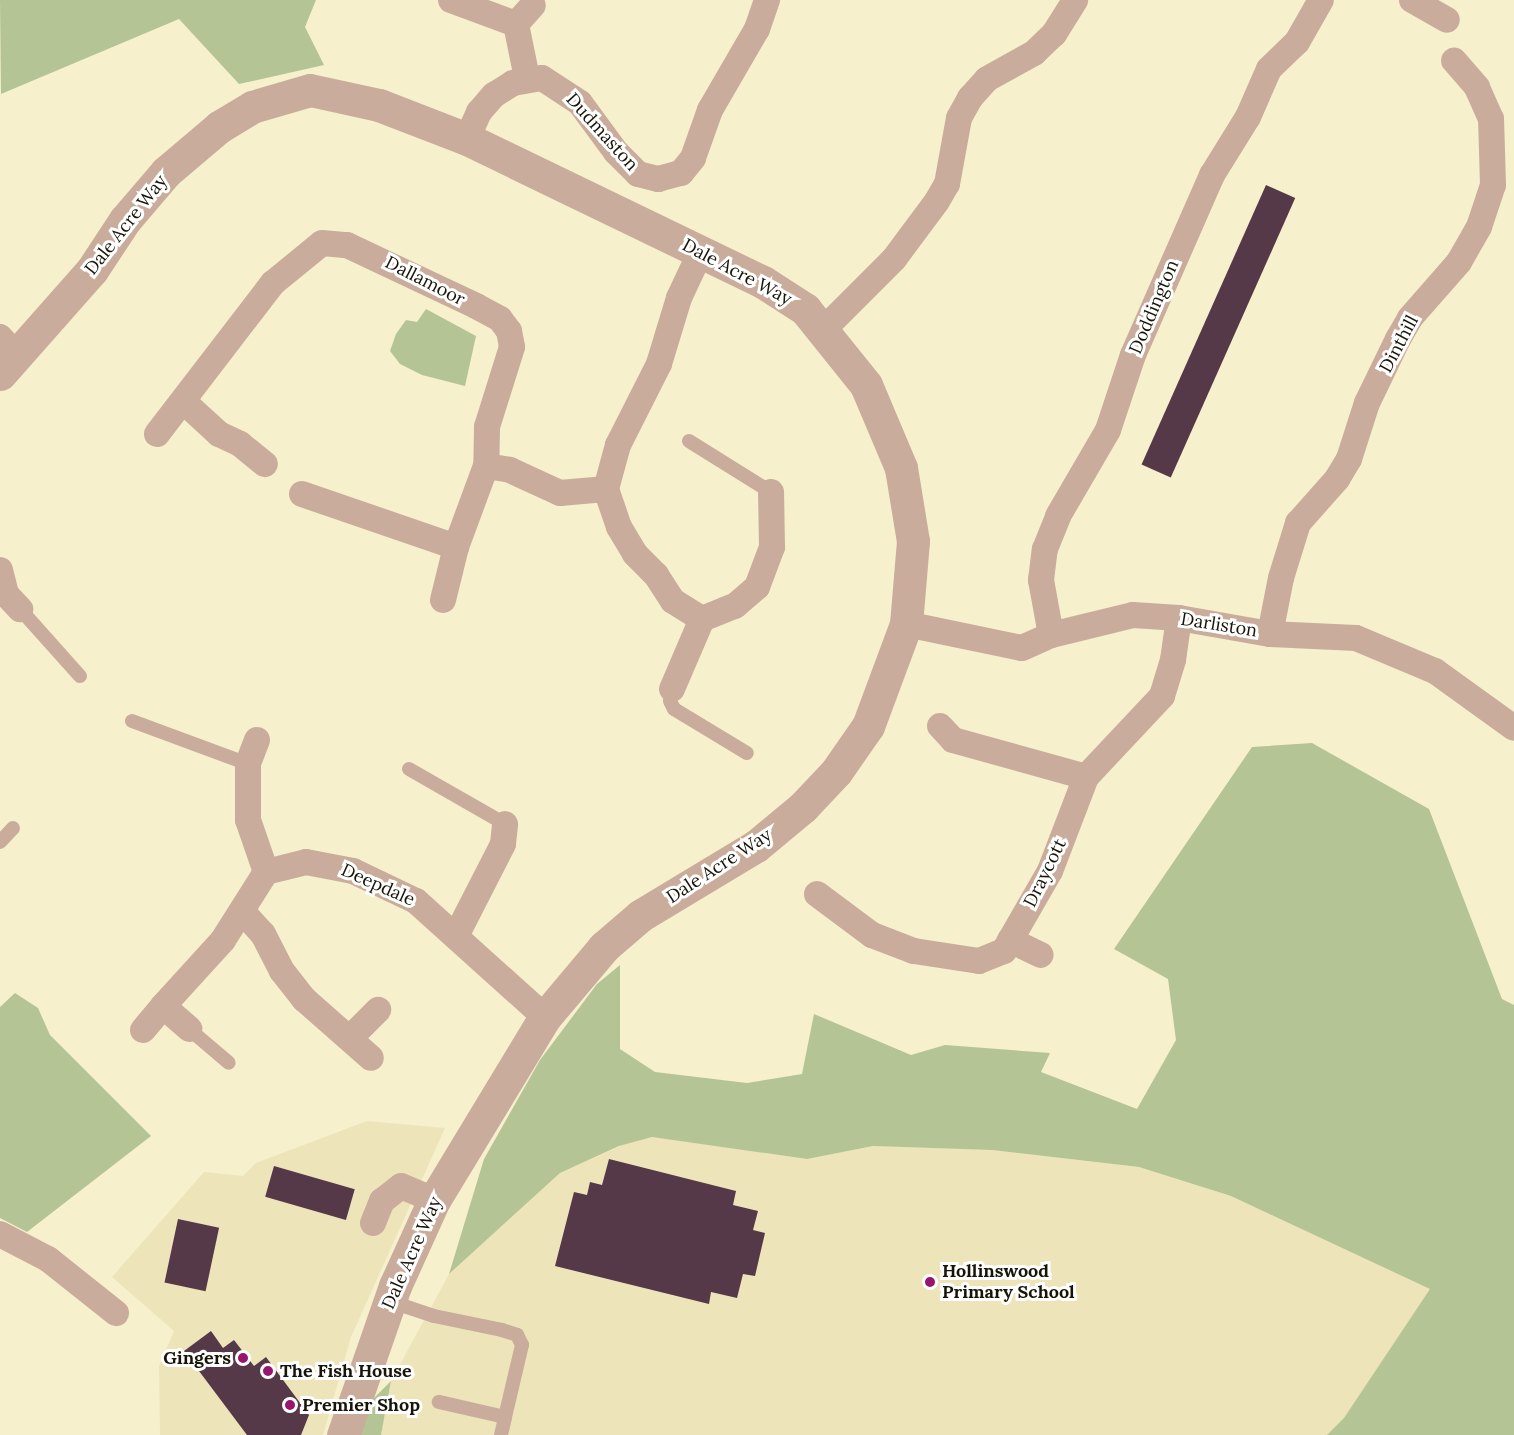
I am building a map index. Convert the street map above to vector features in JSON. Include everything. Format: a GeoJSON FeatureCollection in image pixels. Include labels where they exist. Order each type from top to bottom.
{"type":"FeatureCollection","features":[{"type":"Feature","properties":{"kind":"street"},"geometry":{"type":"LineString","coordinates":[[452,0],[516,24]]}},
{"type":"Feature","properties":{"kind":"street","name":"Dudmaston"},"geometry":{"type":"LineString","coordinates":[[527,78],[542,78],[580,103],[616,152],[638,174],[658,179],[681,173],[693,158],[710,110],[757,28],[767,0]]}},
{"type":"Feature","properties":{"kind":"street"},"geometry":{"type":"LineString","coordinates":[[823,330],[894,259],[937,201],[952,165],[959,118],[970,98],[987,79],[1034,53],[1054,34],[1076,0]]}},
{"type":"Feature","properties":{"kind":"street","name":"Doddington"},"geometry":{"type":"LineString","coordinates":[[1051,635],[1041,580],[1045,549],[1058,516],[1108,430],[1133,355],[1212,175],[1248,117],[1269,69],[1297,42],[1312,21],[1321,0]]}},
{"type":"Feature","properties":{"kind":"street"},"geometry":{"type":"LineString","coordinates":[[1412,0],[1447,20]]}},
{"type":"Feature","properties":{"kind":"street"},"geometry":{"type":"LineString","coordinates":[[516,24],[534,2]]}},
{"type":"Feature","properties":{"kind":"street"},"geometry":{"type":"LineString","coordinates":[[467,139],[479,112],[494,95],[527,78],[516,24]]}},
{"type":"Feature","properties":{"kind":"street","name":"Dinthill"},"geometry":{"type":"LineString","coordinates":[[1270,634],[1283,569],[1299,523],[1337,479],[1349,459],[1367,403],[1398,339],[1410,318],[1459,262],[1479,227],[1493,185],[1491,118],[1477,87],[1454,61]]}},
{"type":"Feature","properties":{"kind":"street","name":"Dale Acre Way"},"geometry":{"type":"LineString","coordinates":[[6,356],[92,270],[125,220],[166,172],[219,127],[252,107],[310,90],[347,95],[467,139],[701,251],[762,282],[805,309],[866,385],[901,468],[913,541],[906,624],[868,726],[836,772],[803,807],[756,846],[640,916],[604,948],[546,1017],[434,1200],[389,1301],[343,1435]]}},
{"type":"Feature","properties":{"kind":"street","name":"Dallamoor"},"geometry":{"type":"LineString","coordinates":[[158,434],[273,283],[322,243],[347,245],[476,306],[500,320],[509,330],[512,347],[487,427],[486,466],[456,547],[443,600]]}},
{"type":"Feature","properties":{"kind":"street"},"geometry":{"type":"LineString","coordinates":[[701,251],[679,298],[659,364],[618,445],[606,489],[619,526],[636,554],[656,575],[673,601],[702,619]]}},
{"type":"Feature","properties":{"kind":"street"},"geometry":{"type":"LineString","coordinates":[[183,401],[219,434],[240,444],[265,464]]}},
{"type":"Feature","properties":{"kind":"street"},"geometry":{"type":"LineString","coordinates":[[486,466],[510,470],[560,493],[606,489]]}},
{"type":"Feature","properties":{"kind":"street"},"geometry":{"type":"LineString","coordinates":[[672,689],[702,619],[735,606],[757,587],[772,547],[771,492]]}},
{"type":"Feature","properties":{"kind":"street"},"geometry":{"type":"LineString","coordinates":[[302,494],[456,547]]}},
{"type":"Feature","properties":{"kind":"street"},"geometry":{"type":"LineString","coordinates":[[0,570],[6,594],[20,609]]}},
{"type":"Feature","properties":{"kind":"street","name":"Darliston"},"geometry":{"type":"LineString","coordinates":[[906,624],[1022,648],[1051,635],[1133,615],[1179,618],[1270,634],[1356,638],[1435,671],[1512,720]]}},
{"type":"Feature","properties":{"kind":"street","name":"Draycott"},"geometry":{"type":"LineString","coordinates":[[817,894],[872,935],[914,951],[979,961],[1004,951],[1050,872],[1086,777],[1162,696],[1173,660],[1179,618]]}},
{"type":"Feature","properties":{"kind":"street"},"geometry":{"type":"LineString","coordinates":[[940,726],[953,740],[1086,777]]}},
{"type":"Feature","properties":{"kind":"street"},"geometry":{"type":"LineString","coordinates":[[143,1030],[223,940],[266,872],[248,820],[252,752]]}},
{"type":"Feature","properties":{"kind":"street"},"geometry":{"type":"LineString","coordinates":[[457,934],[503,844],[505,824]]}},
{"type":"Feature","properties":{"kind":"street","name":"Deepdale"},"geometry":{"type":"LineString","coordinates":[[266,872],[306,862],[353,871],[417,901],[457,934],[546,1017]]}},
{"type":"Feature","properties":{"kind":"street"},"geometry":{"type":"LineString","coordinates":[[243,911],[263,934],[292,984],[371,1058]]}},
{"type":"Feature","properties":{"kind":"street"},"geometry":{"type":"LineString","coordinates":[[1010,940],[1041,955]]}},
{"type":"Feature","properties":{"kind":"street"},"geometry":{"type":"LineString","coordinates":[[163,1006],[189,1029]]}},
{"type":"Feature","properties":{"kind":"street"},"geometry":{"type":"LineString","coordinates":[[350,1038],[378,1010]]}},
{"type":"Feature","properties":{"kind":"street"},"geometry":{"type":"LineString","coordinates":[[373,1223],[382,1202],[401,1186],[434,1200]]}},
{"type":"Feature","properties":{"kind":"street"},"geometry":{"type":"LineString","coordinates":[[0,1234],[48,1259],[116,1313]]}},
{"type":"Feature","properties":{"kind":"lane"},"geometry":{"type":"LineString","coordinates":[[689,441],[771,492]]}},
{"type":"Feature","properties":{"kind":"lane"},"geometry":{"type":"LineString","coordinates":[[20,609],[80,676]]}},
{"type":"Feature","properties":{"kind":"lane"},"geometry":{"type":"LineString","coordinates":[[672,689],[670,701],[674,709],[747,753]]}},
{"type":"Feature","properties":{"kind":"lane"},"geometry":{"type":"LineString","coordinates":[[132,721],[252,752]]}},
{"type":"Feature","properties":{"kind":"lane"},"geometry":{"type":"LineString","coordinates":[[409,769],[505,824]]}},
{"type":"Feature","properties":{"kind":"lane"},"geometry":{"type":"LineString","coordinates":[[0,842],[13,828]]}},
{"type":"Feature","properties":{"kind":"lane"},"geometry":{"type":"LineString","coordinates":[[189,1029],[229,1063]]}},
{"type":"Feature","properties":{"kind":"lane"},"geometry":{"type":"LineString","coordinates":[[389,1301],[517,1335],[522,1345],[501,1435]]}},
{"type":"Feature","properties":{"kind":"lane"},"geometry":{"type":"LineString","coordinates":[[439,1402],[505,1417]]}},
{"type":"Feature","properties":{"kind":"shaded area"},"geometry":{"type":"Polygon","coordinates":[[[367,1121],[445,1128],[351,1337],[323,1435],[160,1435],[159,1366],[174,1331],[112,1277],[204,1172],[243,1176],[256,1163],[367,1121]]]}},
{"type":"Feature","properties":{"kind":"shaded area","name":"Hollinswood Primary School"},"geometry":{"type":"Polygon","coordinates":[[[653,1137],[807,1159],[873,1146],[992,1150],[1139,1167],[1231,1196],[1431,1289],[1449,1435],[381,1435],[391,1381],[449,1274],[560,1173],[627,1143],[653,1137]]]}},
{"type":"Feature","properties":{"kind":"green space"},"geometry":{"type":"Polygon","coordinates":[[[0,0],[316,0],[305,27],[324,65],[239,84],[179,19],[1,94],[0,0]]]}},
{"type":"Feature","properties":{"kind":"green space"},"geometry":{"type":"Polygon","coordinates":[[[426,309],[476,336],[465,386],[422,375],[400,364],[390,351],[396,334],[406,320],[417,322],[426,309]]]}},
{"type":"Feature","properties":{"kind":"green space"},"geometry":{"type":"Polygon","coordinates":[[[1312,743],[1429,809],[1502,999],[1514,1005],[1514,1435],[1327,1435],[1344,1418],[1430,1289],[1231,1196],[1139,1167],[992,1150],[873,1146],[807,1159],[652,1137],[619,1146],[560,1173],[449,1274],[484,1159],[540,1060],[597,984],[620,965],[620,1049],[655,1072],[747,1083],[802,1074],[814,1014],[911,1055],[945,1045],[1050,1053],[1041,1072],[1137,1109],[1176,1040],[1168,979],[1114,949],[1252,747],[1312,743]]]}},
{"type":"Feature","properties":{"kind":"green space"},"geometry":{"type":"Polygon","coordinates":[[[15,993],[38,1008],[50,1035],[151,1136],[27,1232],[0,1218],[0,1007],[15,993]]]}},
{"type":"Feature","properties":{"kind":"green space"},"geometry":{"type":"Polygon","coordinates":[[[391,1381],[381,1435],[356,1435],[363,1409],[391,1381]]]}},
{"type":"Feature","properties":{"kind":"building"},"geometry":{"type":"Polygon","coordinates":[[[1266,185],[1295,198],[1171,478],[1142,465],[1266,185]]]}},
{"type":"Feature","properties":{"kind":"building"},"geometry":{"type":"Polygon","coordinates":[[[609,1159],[736,1191],[733,1205],[758,1211],[753,1230],[765,1233],[755,1276],[743,1274],[737,1298],[711,1292],[709,1304],[555,1266],[574,1192],[587,1195],[590,1182],[602,1185],[609,1159]]]}},
{"type":"Feature","properties":{"kind":"building"},"geometry":{"type":"Polygon","coordinates":[[[274,1166],[355,1189],[346,1220],[265,1197],[274,1166]]]}},
{"type":"Feature","properties":{"kind":"building"},"geometry":{"type":"Polygon","coordinates":[[[178,1219],[219,1228],[206,1291],[164,1283],[178,1219]]]}},
{"type":"Feature","properties":{"kind":"building"},"geometry":{"type":"Polygon","coordinates":[[[211,1331],[223,1348],[234,1340],[254,1366],[266,1357],[309,1415],[301,1435],[247,1435],[184,1351],[211,1331]]]}},
{"type":"Feature","properties":{"kind":"place","name":"Hollinswood Primary School"},"geometry":{"type":"Point","coordinates":[930,1282]}},
{"type":"Feature","properties":{"kind":"place","name":"Gingers"},"geometry":{"type":"Point","coordinates":[243,1358]}},
{"type":"Feature","properties":{"kind":"place","name":"The Fish House"},"geometry":{"type":"Point","coordinates":[268,1371]}},
{"type":"Feature","properties":{"kind":"place","name":"Premier Shop"},"geometry":{"type":"Point","coordinates":[290,1405]}}]}
